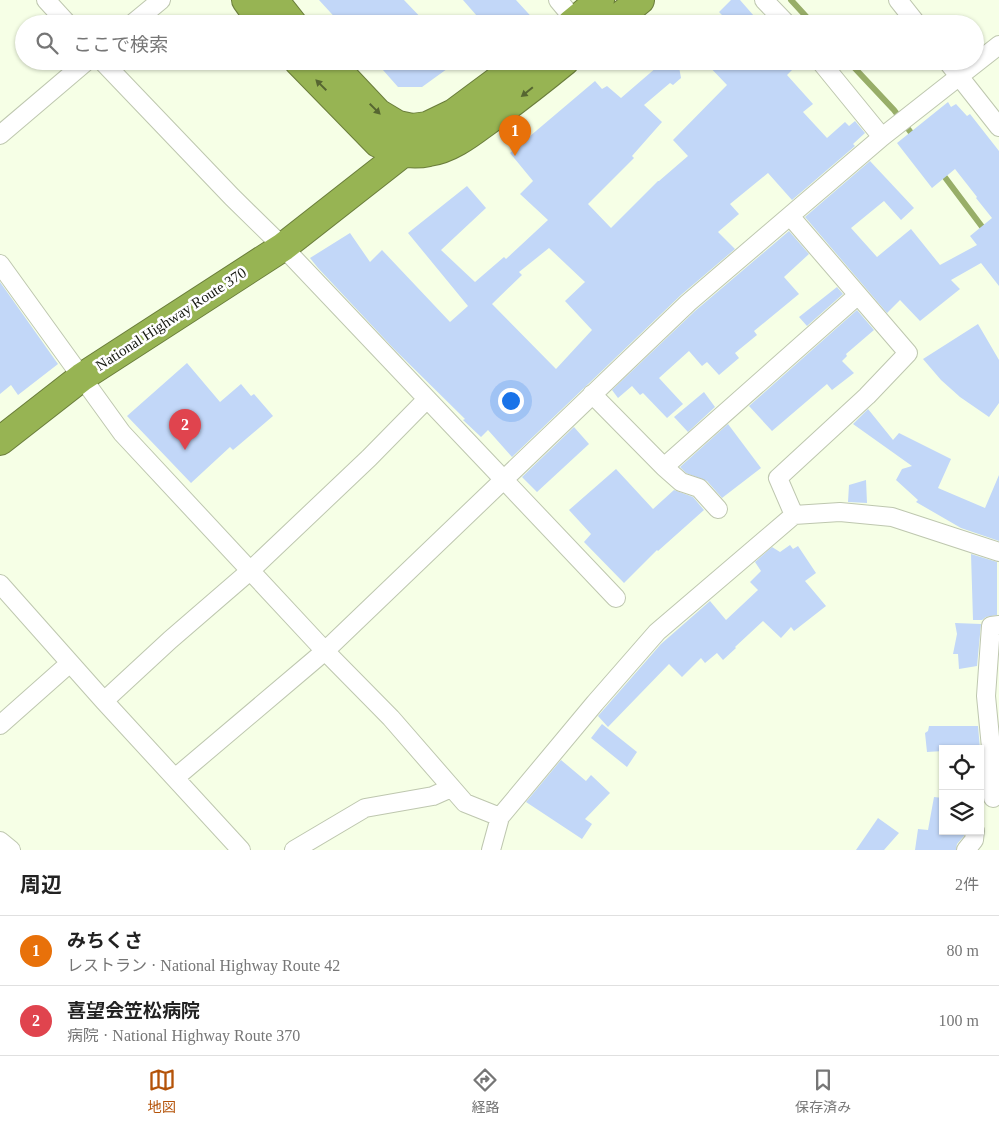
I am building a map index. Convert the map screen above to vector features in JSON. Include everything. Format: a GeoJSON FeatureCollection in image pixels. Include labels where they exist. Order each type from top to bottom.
{"type":"FeatureCollection","features":[{"type":"Feature","properties":{"kind":"highway"},"geometry":{"type":"LineString","coordinates":[[246,0],[257,15]]}},
{"type":"Feature","properties":{"kind":"highway"},"geometry":{"type":"LineString","coordinates":[[274,0],[286,15]]}},
{"type":"Feature","properties":{"kind":"highway"},"geometry":{"type":"LineString","coordinates":[[584,15],[600,0]]}},
{"type":"Feature","properties":{"kind":"highway"},"geometry":{"type":"LineString","coordinates":[[622,15],[640,0]]}},
{"type":"Feature","properties":{"kind":"highway"},"geometry":{"type":"LineString","coordinates":[[307,70],[378,142],[393,150],[404,153]]}},
{"type":"Feature","properties":{"kind":"highway"},"geometry":{"type":"LineString","coordinates":[[337,70],[378,113],[398,125],[412,128],[461,124],[509,106],[554,70]]}},
{"type":"Feature","properties":{"kind":"highway"},"geometry":{"type":"LineString","coordinates":[[461,124],[515,70]]}},
{"type":"Feature","properties":{"kind":"highway","name":"National Highway Route 370"},"geometry":{"type":"LineString","coordinates":[[344,200],[369,175],[374,162],[374,156],[365,135],[350,115]]}},
{"type":"Feature","properties":{"kind":"highway","name":"National Highway Route 370"},"geometry":{"type":"LineString","coordinates":[[344,200],[364,189],[395,178],[434,160],[461,124]]}},
{"type":"Feature","properties":{"kind":"highway","name":"National Highway Route 370"},"geometry":{"type":"LineString","coordinates":[[0,441],[82,377],[283,247],[404,153],[461,124]]}},
{"type":"Feature","properties":{"kind":"street"},"geometry":{"type":"LineString","coordinates":[[46,0],[60,15]]}},
{"type":"Feature","properties":{"kind":"street"},"geometry":{"type":"LineString","coordinates":[[143,15],[161,0]]}},
{"type":"Feature","properties":{"kind":"street"},"geometry":{"type":"LineString","coordinates":[[558,0],[569,15]]}},
{"type":"Feature","properties":{"kind":"street"},"geometry":{"type":"LineString","coordinates":[[764,0],[778,15]]}},
{"type":"Feature","properties":{"kind":"street"},"geometry":{"type":"LineString","coordinates":[[898,0],[909,15]]}},
{"type":"Feature","properties":{"kind":"street"},"geometry":{"type":"LineString","coordinates":[[984,57],[999,45]]}},
{"type":"Feature","properties":{"kind":"street"},"geometry":{"type":"LineString","coordinates":[[0,135],[76,70]]}},
{"type":"Feature","properties":{"kind":"street"},"geometry":{"type":"LineString","coordinates":[[111,70],[232,197],[283,247],[616,598]]}},
{"type":"Feature","properties":{"kind":"street"},"geometry":{"type":"LineString","coordinates":[[827,70],[882,137]]}},
{"type":"Feature","properties":{"kind":"street"},"geometry":{"type":"LineString","coordinates":[[953,70],[999,127]]}},
{"type":"Feature","properties":{"kind":"street"},"geometry":{"type":"LineString","coordinates":[[175,778],[325,651],[688,303],[882,137],[968,70]]}},
{"type":"Feature","properties":{"kind":"street"},"geometry":{"type":"LineString","coordinates":[[790,216],[908,353],[867,396],[778,478],[794,515]]}},
{"type":"Feature","properties":{"kind":"street"},"geometry":{"type":"LineString","coordinates":[[0,264],[122,433],[325,651],[391,718],[465,803],[500,817]]}},
{"type":"Feature","properties":{"kind":"street"},"geometry":{"type":"LineString","coordinates":[[664,467],[858,295]]}},
{"type":"Feature","properties":{"kind":"street"},"geometry":{"type":"LineString","coordinates":[[592,394],[664,467],[681,482],[699,488],[718,509]]}},
{"type":"Feature","properties":{"kind":"street"},"geometry":{"type":"LineString","coordinates":[[104,701],[170,640],[251,570],[369,458],[427,399]]}},
{"type":"Feature","properties":{"kind":"street"},"geometry":{"type":"LineString","coordinates":[[491,850],[500,817],[657,632],[794,515],[840,512],[892,517],[999,552]]}},
{"type":"Feature","properties":{"kind":"street"},"geometry":{"type":"LineString","coordinates":[[0,584],[241,850]]}},
{"type":"Feature","properties":{"kind":"street"},"geometry":{"type":"LineString","coordinates":[[991,798],[993,696],[990,626],[999,624]]}},
{"type":"Feature","properties":{"kind":"street"},"geometry":{"type":"LineString","coordinates":[[0,725],[70,663]]}},
{"type":"Feature","properties":{"kind":"street"},"geometry":{"type":"LineString","coordinates":[[294,850],[365,808],[433,796],[451,788]]}},
{"type":"Feature","properties":{"kind":"street"},"geometry":{"type":"LineString","coordinates":[[966,850],[974,840],[975,835]]}},
{"type":"Feature","properties":{"kind":"street"},"geometry":{"type":"LineString","coordinates":[[0,841],[11,850]]}},
{"type":"Feature","properties":{"kind":"building"},"geometry":{"type":"Polygon","coordinates":[[[319,0],[404,0],[418,15],[333,15],[319,0]]]}},
{"type":"Feature","properties":{"kind":"building"},"geometry":{"type":"Polygon","coordinates":[[[463,0],[516,0],[530,15],[476,15],[463,0]]]}},
{"type":"Feature","properties":{"kind":"building"},"geometry":{"type":"Polygon","coordinates":[[[731,0],[740,0],[753,15],[722,15],[719,12],[731,0]]]}},
{"type":"Feature","properties":{"kind":"building"},"geometry":{"type":"Polygon","coordinates":[[[383,70],[446,70],[422,87],[398,87],[383,70]]]}},
{"type":"Feature","properties":{"kind":"building"},"geometry":{"type":"Polygon","coordinates":[[[654,70],[680,70],[681,78],[673,85],[670,83],[644,105],[662,122],[632,156],[634,158],[588,204],[611,228],[658,181],[688,156],[673,140],[727,85],[713,70],[792,70],[787,75],[813,104],[803,112],[827,138],[845,122],[849,126],[855,121],[865,133],[853,144],[855,146],[792,200],[768,173],[730,204],[739,214],[718,232],[735,249],[681,295],[512,457],[488,430],[481,437],[463,420],[465,419],[394,349],[310,258],[350,233],[370,262],[382,250],[450,322],[468,306],[408,233],[467,186],[486,208],[441,250],[475,282],[504,257],[506,259],[548,220],[520,194],[533,181],[510,153],[595,81],[602,89],[607,86],[621,98],[654,70]],[[549,248],[519,272],[522,275],[492,304],[556,369],[592,330],[565,301],[585,282],[549,248]]]}},
{"type":"Feature","properties":{"kind":"building"},"geometry":{"type":"Polygon","coordinates":[[[948,102],[951,107],[956,104],[967,116],[970,114],[999,151],[999,286],[981,263],[951,280],[960,289],[920,321],[900,300],[887,313],[805,217],[870,161],[914,208],[901,220],[884,201],[851,228],[877,257],[911,229],[940,265],[977,245],[970,236],[992,218],[977,197],[955,169],[932,188],[897,143],[948,102]]]}},
{"type":"Feature","properties":{"kind":"building"},"geometry":{"type":"Polygon","coordinates":[[[789,231],[809,254],[784,277],[799,294],[754,331],[757,335],[735,353],[739,358],[719,375],[707,362],[702,366],[689,351],[659,378],[683,404],[667,418],[643,393],[640,395],[632,386],[618,398],[612,390],[695,311],[789,231]]]}},
{"type":"Feature","properties":{"kind":"building"},"geometry":{"type":"Polygon","coordinates":[[[0,282],[58,364],[18,395],[11,385],[0,394],[0,282]]]}},
{"type":"Feature","properties":{"kind":"building"},"geometry":{"type":"Polygon","coordinates":[[[837,287],[843,294],[807,326],[799,317],[837,287]]]}},
{"type":"Feature","properties":{"kind":"building"},"geometry":{"type":"Polygon","coordinates":[[[857,310],[874,330],[846,354],[847,356],[842,361],[854,373],[832,390],[827,384],[772,431],[749,406],[857,310]]]}},
{"type":"Feature","properties":{"kind":"building"},"geometry":{"type":"Polygon","coordinates":[[[978,324],[999,360],[999,403],[989,417],[960,397],[941,380],[923,359],[978,324]]]}},
{"type":"Feature","properties":{"kind":"building"},"geometry":{"type":"Polygon","coordinates":[[[187,363],[220,402],[241,384],[251,396],[254,394],[273,416],[233,450],[230,447],[191,483],[127,416],[187,363]]]}},
{"type":"Feature","properties":{"kind":"building"},"geometry":{"type":"Polygon","coordinates":[[[704,392],[715,407],[688,432],[674,417],[704,392]]]}},
{"type":"Feature","properties":{"kind":"building"},"geometry":{"type":"Polygon","coordinates":[[[868,409],[893,440],[899,433],[951,459],[938,488],[985,508],[999,475],[999,541],[961,528],[916,502],[918,500],[896,480],[902,469],[912,466],[853,424],[868,409]]]}},
{"type":"Feature","properties":{"kind":"building"},"geometry":{"type":"Polygon","coordinates":[[[728,424],[761,468],[722,498],[707,481],[686,473],[680,467],[728,424]]]}},
{"type":"Feature","properties":{"kind":"building"},"geometry":{"type":"Polygon","coordinates":[[[574,427],[589,444],[537,492],[522,477],[574,427]]]}},
{"type":"Feature","properties":{"kind":"building"},"geometry":{"type":"Polygon","coordinates":[[[616,469],[653,509],[674,490],[693,497],[704,510],[657,550],[624,583],[584,542],[591,534],[569,510],[616,469]]]}},
{"type":"Feature","properties":{"kind":"building"},"geometry":{"type":"Polygon","coordinates":[[[866,480],[867,503],[848,502],[849,485],[866,480]]]}},
{"type":"Feature","properties":{"kind":"building"},"geometry":{"type":"Polygon","coordinates":[[[790,545],[793,549],[798,546],[816,573],[805,581],[826,606],[794,631],[791,627],[781,638],[763,621],[723,660],[717,653],[705,663],[701,658],[682,677],[669,664],[608,727],[598,716],[661,644],[710,601],[726,620],[758,590],[750,582],[761,571],[755,562],[772,547],[780,552],[790,545]]]}},
{"type":"Feature","properties":{"kind":"building"},"geometry":{"type":"Polygon","coordinates":[[[971,554],[997,562],[997,615],[986,617],[982,620],[973,620],[971,554]]]}},
{"type":"Feature","properties":{"kind":"building"},"geometry":{"type":"Polygon","coordinates":[[[955,623],[981,624],[977,666],[959,669],[958,654],[953,654],[957,634],[955,623]]]}},
{"type":"Feature","properties":{"kind":"building"},"geometry":{"type":"Polygon","coordinates":[[[602,724],[637,752],[627,767],[591,738],[602,724]]]}},
{"type":"Feature","properties":{"kind":"building"},"geometry":{"type":"Polygon","coordinates":[[[929,726],[978,726],[980,745],[939,745],[939,751],[927,752],[925,733],[928,731],[929,726]]]}},
{"type":"Feature","properties":{"kind":"building"},"geometry":{"type":"Polygon","coordinates":[[[561,760],[586,781],[591,775],[610,793],[585,819],[592,824],[582,839],[526,802],[561,760]]]}},
{"type":"Feature","properties":{"kind":"building"},"geometry":{"type":"Polygon","coordinates":[[[934,797],[939,798],[939,835],[964,836],[957,844],[956,850],[915,850],[918,829],[928,830],[934,797]]]}},
{"type":"Feature","properties":{"kind":"building"},"geometry":{"type":"Polygon","coordinates":[[[878,818],[899,833],[884,850],[856,850],[878,818]]]}},
{"type":"Feature","properties":{"kind":"waterway"},"geometry":{"type":"LineString","coordinates":[[791,0],[805,15]]}},
{"type":"Feature","properties":{"kind":"waterway"},"geometry":{"type":"LineString","coordinates":[[856,70],[894,110],[915,138]]}},
{"type":"Feature","properties":{"kind":"waterway"},"geometry":{"type":"LineString","coordinates":[[941,172],[986,232]]}},
{"type":"Feature","properties":{"kind":"place","name":"みちくさ"},"geometry":{"type":"Point","coordinates":[515,156]}},
{"type":"Feature","properties":{"kind":"place","name":"喜望会笠松病院"},"geometry":{"type":"Point","coordinates":[185,450]}}]}
